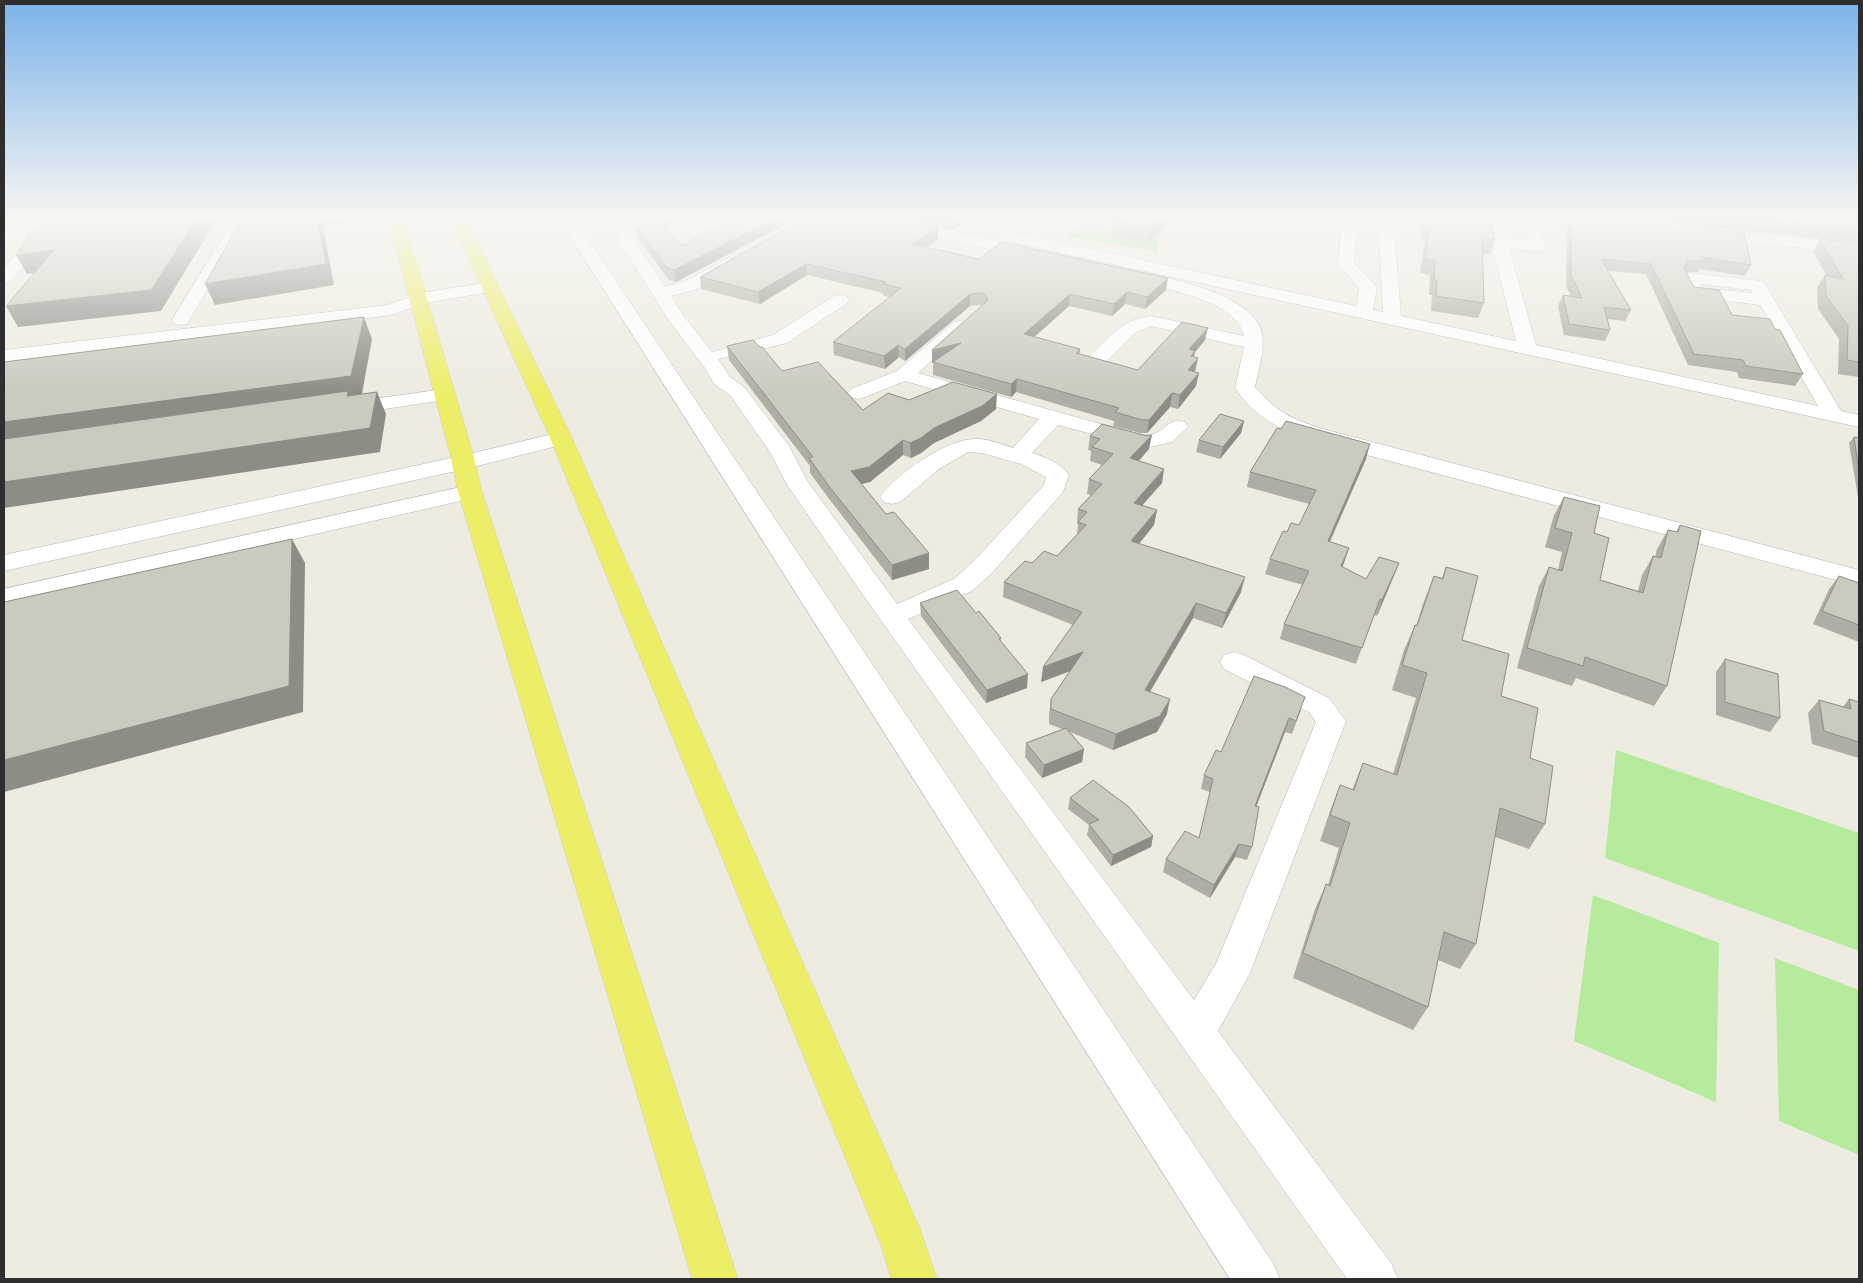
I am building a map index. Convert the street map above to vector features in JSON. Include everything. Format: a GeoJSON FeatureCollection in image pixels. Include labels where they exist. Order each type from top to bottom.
{"type":"FeatureCollection","features":[{"type":"Feature","properties":{"kind":"main road"},"geometry":{"type":"LineString","coordinates":[[413,277],[444,395],[465,462],[470,492],[714,1279]]}},
{"type":"Feature","properties":{"kind":"main road"},"geometry":{"type":"LineString","coordinates":[[485,277],[561,438],[904,1245],[914,1279]]}},
{"type":"Feature","properties":{"kind":"street"},"geometry":{"type":"LineString","coordinates":[[181,320],[207,277]]}},
{"type":"Feature","properties":{"kind":"street"},"geometry":{"type":"LineString","coordinates":[[604,277],[1257,1279]]}},
{"type":"Feature","properties":{"kind":"street"},"geometry":{"type":"LineString","coordinates":[[650,277],[676,318],[707,358],[722,382],[736,391],[781,451],[797,483],[892,616],[1375,1279]]}},
{"type":"Feature","properties":{"kind":"street"},"geometry":{"type":"LineString","coordinates":[[660,293],[689,286],[706,277]]}},
{"type":"Feature","properties":{"kind":"street"},"geometry":{"type":"LineString","coordinates":[[1139,277],[1194,289],[1224,303],[1245,318],[1251,328],[1253,354],[1246,388],[1264,410],[1283,422],[1311,433],[1859,578]]}},
{"type":"Feature","properties":{"kind":"street"},"geometry":{"type":"LineString","coordinates":[[1209,277],[1364,313],[1859,422]]}},
{"type":"Feature","properties":{"kind":"street"},"geometry":{"type":"LineString","coordinates":[[1358,277],[1368,287],[1364,313]]}},
{"type":"Feature","properties":{"kind":"street"},"geometry":{"type":"LineString","coordinates":[[1390,277],[1392,319]]}},
{"type":"Feature","properties":{"kind":"street"},"geometry":{"type":"LineString","coordinates":[[1508,277],[1528,349]]}},
{"type":"Feature","properties":{"kind":"street"},"geometry":{"type":"LineString","coordinates":[[4,342],[390,296],[420,298],[490,287]]}},
{"type":"Feature","properties":{"kind":"street"},"geometry":{"type":"LineString","coordinates":[[4,356],[392,310],[420,298]]}},
{"type":"Feature","properties":{"kind":"street"},"geometry":{"type":"LineString","coordinates":[[707,358],[780,339],[840,300]]}},
{"type":"Feature","properties":{"kind":"street"},"geometry":{"type":"LineString","coordinates":[[1765,300],[1834,416]]}},
{"type":"Feature","properties":{"kind":"street"},"geometry":{"type":"LineString","coordinates":[[858,393],[904,374],[977,311]]}},
{"type":"Feature","properties":{"kind":"street"},"geometry":{"type":"LineString","coordinates":[[1098,359],[1130,327],[1142,321],[1151,321],[1252,343]]}},
{"type":"Feature","properties":{"kind":"street"},"geometry":{"type":"LineString","coordinates":[[904,374],[1139,440],[1154,442],[1166,438],[1177,427]]}},
{"type":"Feature","properties":{"kind":"street"},"geometry":{"type":"LineString","coordinates":[[327,411],[444,395]]}},
{"type":"Feature","properties":{"kind":"street"},"geometry":{"type":"LineString","coordinates":[[1017,456],[1054,416]]}},
{"type":"Feature","properties":{"kind":"street"},"geometry":{"type":"LineString","coordinates":[[4,563],[465,462],[561,438]]}},
{"type":"Feature","properties":{"kind":"street"},"geometry":{"type":"LineString","coordinates":[[892,496],[946,454],[962,447],[976,445],[1032,460],[1051,469],[1058,476],[1055,487],[983,567],[963,585],[892,616]]}},
{"type":"Feature","properties":{"kind":"street"},"geometry":{"type":"LineString","coordinates":[[4,597],[470,492]]}},
{"type":"Feature","properties":{"kind":"street"},"geometry":{"type":"LineString","coordinates":[[1196,1032],[1230,973],[1331,720],[1319,705],[1234,662]]}},
{"type":"Feature","properties":{"kind":"green space"},"geometry":{"type":"Polygon","coordinates":[[[1616,750],[1859,833],[1859,951],[1605,858],[1616,750]]]}},
{"type":"Feature","properties":{"kind":"green space"},"geometry":{"type":"Polygon","coordinates":[[[1593,895],[1719,943],[1716,1102],[1574,1041],[1593,895]]]}},
{"type":"Feature","properties":{"kind":"green space"},"geometry":{"type":"Polygon","coordinates":[[[1775,958],[1859,990],[1859,1155],[1779,1121],[1775,958]]]}},
{"type":"Feature","properties":{"kind":"building"},"geometry":{"type":"Polygon","coordinates":[[[31,277],[159,277],[151,290],[6,306],[31,277]]]}},
{"type":"Feature","properties":{"kind":"building"},"geometry":{"type":"Polygon","coordinates":[[[209,277],[248,277],[205,284],[209,277]]]}},
{"type":"Feature","properties":{"kind":"building"},"geometry":{"type":"Polygon","coordinates":[[[700,277],[784,277],[758,292],[700,277]]]}},
{"type":"Feature","properties":{"kind":"building"},"geometry":{"type":"Polygon","coordinates":[[[863,277],[1168,278],[1147,297],[1127,292],[1114,304],[1070,294],[1024,334],[1080,349],[1076,353],[1138,370],[1182,322],[1208,328],[1189,349],[1195,351],[1191,356],[1198,358],[1188,370],[1199,373],[1180,395],[1172,393],[1149,420],[1142,420],[1115,412],[1119,408],[1017,379],[1011,384],[933,362],[961,343],[932,350],[988,300],[984,293],[970,294],[905,349],[898,345],[884,356],[833,342],[901,288],[883,284],[886,282],[863,277]]]}},
{"type":"Feature","properties":{"kind":"building"},"geometry":{"type":"Polygon","coordinates":[[[1434,277],[1483,277],[1484,303],[1436,296],[1437,280],[1434,280],[1434,277]]]}},
{"type":"Feature","properties":{"kind":"building"},"geometry":{"type":"Polygon","coordinates":[[[1572,277],[1612,277],[1631,310],[1604,307],[1610,330],[1569,324],[1563,295],[1582,298],[1572,277]]]}},
{"type":"Feature","properties":{"kind":"building"},"geometry":{"type":"Polygon","coordinates":[[[1657,277],[1689,277],[1694,287],[1719,290],[1732,315],[1770,319],[1775,329],[1780,330],[1803,374],[1746,366],[1743,360],[1694,354],[1657,277]]]}},
{"type":"Feature","properties":{"kind":"building"},"geometry":{"type":"Polygon","coordinates":[[[1825,277],[1843,279],[1842,277],[1859,277],[1859,362],[1847,360],[1848,326],[1826,296],[1825,277]]]}},
{"type":"Feature","properties":{"kind":"building"},"geometry":{"type":"Polygon","coordinates":[[[364,317],[351,376],[4,422],[4,362],[364,317]]]}},
{"type":"Feature","properties":{"kind":"building"},"geometry":{"type":"Polygon","coordinates":[[[753,340],[762,347],[782,371],[818,362],[863,410],[888,393],[909,400],[953,382],[997,394],[982,406],[934,428],[921,438],[910,443],[903,440],[869,467],[851,471],[886,514],[894,512],[929,553],[892,565],[828,485],[809,458],[813,457],[727,346],[753,340]]]}},
{"type":"Feature","properties":{"kind":"building"},"geometry":{"type":"Polygon","coordinates":[[[348,391],[347,396],[377,392],[370,428],[4,482],[4,439],[348,391]]]}},
{"type":"Feature","properties":{"kind":"building"},"geometry":{"type":"Polygon","coordinates":[[[1220,414],[1244,421],[1223,447],[1199,440],[1220,414]]]}},
{"type":"Feature","properties":{"kind":"building"},"geometry":{"type":"Polygon","coordinates":[[[1286,421],[1370,444],[1328,541],[1349,548],[1341,566],[1366,579],[1379,557],[1399,563],[1382,600],[1380,599],[1362,648],[1284,624],[1309,571],[1270,559],[1283,531],[1287,532],[1291,523],[1299,525],[1316,490],[1250,472],[1277,428],[1281,429],[1286,421]]]}},
{"type":"Feature","properties":{"kind":"building"},"geometry":{"type":"Polygon","coordinates":[[[1102,424],[1147,436],[1152,435],[1130,458],[1164,469],[1134,503],[1157,510],[1131,541],[1245,577],[1226,613],[1196,603],[1145,690],[1170,699],[1160,716],[1116,734],[1051,709],[1051,699],[1083,652],[1043,667],[1082,612],[1004,582],[1025,561],[1032,563],[1044,551],[1057,556],[1086,525],[1078,522],[1087,512],[1078,509],[1102,484],[1089,479],[1113,454],[1092,447],[1100,439],[1090,436],[1102,424]]]}},
{"type":"Feature","properties":{"kind":"building"},"geometry":{"type":"Polygon","coordinates":[[[1854,437],[1859,438],[1859,471],[1854,437]]]}},
{"type":"Feature","properties":{"kind":"building"},"geometry":{"type":"Polygon","coordinates":[[[1564,497],[1600,506],[1594,533],[1609,538],[1600,580],[1643,593],[1653,556],[1661,558],[1668,530],[1678,532],[1680,525],[1701,531],[1667,686],[1585,657],[1583,666],[1527,648],[1549,567],[1562,571],[1572,533],[1555,528],[1564,497]]]}},
{"type":"Feature","properties":{"kind":"building"},"geometry":{"type":"Polygon","coordinates":[[[292,539],[289,686],[4,760],[4,602],[292,539]]]}},
{"type":"Feature","properties":{"kind":"building"},"geometry":{"type":"Polygon","coordinates":[[[1446,567],[1478,576],[1462,640],[1509,654],[1501,696],[1538,708],[1530,758],[1553,766],[1545,824],[1500,808],[1476,944],[1444,932],[1428,1007],[1303,953],[1326,884],[1330,886],[1350,823],[1330,815],[1340,785],[1354,790],[1363,763],[1397,775],[1427,673],[1402,665],[1434,576],[1443,579],[1446,567]]]}},
{"type":"Feature","properties":{"kind":"building"},"geometry":{"type":"Polygon","coordinates":[[[1839,576],[1859,583],[1859,625],[1822,611],[1839,576]]]}},
{"type":"Feature","properties":{"kind":"building"},"geometry":{"type":"Polygon","coordinates":[[[957,590],[976,613],[979,611],[1028,674],[987,690],[920,603],[957,590]]]}},
{"type":"Feature","properties":{"kind":"building"},"geometry":{"type":"Polygon","coordinates":[[[1725,659],[1778,674],[1780,718],[1725,702],[1725,659]]]}},
{"type":"Feature","properties":{"kind":"building"},"geometry":{"type":"Polygon","coordinates":[[[1254,676],[1285,687],[1305,697],[1296,721],[1289,718],[1255,806],[1259,807],[1252,847],[1239,844],[1214,885],[1166,859],[1185,831],[1199,838],[1213,779],[1204,775],[1216,750],[1221,752],[1254,676]]]}},
{"type":"Feature","properties":{"kind":"building"},"geometry":{"type":"Polygon","coordinates":[[[1849,699],[1859,702],[1859,742],[1824,731],[1819,700],[1851,709],[1849,699]]]}},
{"type":"Feature","properties":{"kind":"building"},"geometry":{"type":"Polygon","coordinates":[[[1066,728],[1084,749],[1044,765],[1026,743],[1066,728]]]}},
{"type":"Feature","properties":{"kind":"building"},"geometry":{"type":"Polygon","coordinates":[[[1093,780],[1129,807],[1153,836],[1113,855],[1089,824],[1099,820],[1070,798],[1093,780]]]}}]}
